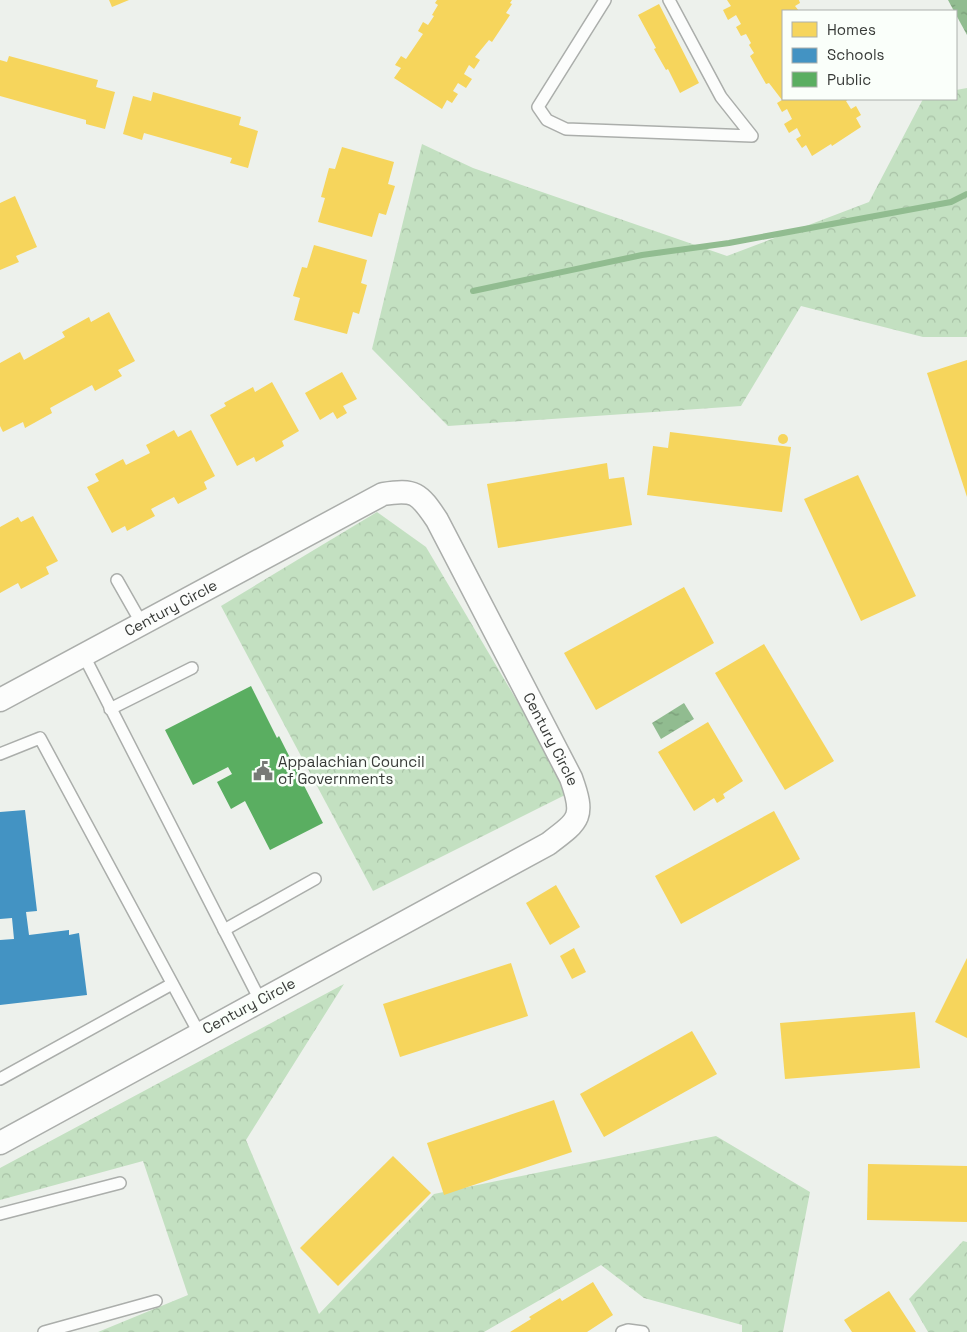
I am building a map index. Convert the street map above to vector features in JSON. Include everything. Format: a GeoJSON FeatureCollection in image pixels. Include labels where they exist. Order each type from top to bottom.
{"type":"FeatureCollection","features":[{"type":"Feature","properties":{"kind":"street","name":"Century Circle"},"geometry":{"type":"LineString","coordinates":[[0,700],[382,494],[402,491],[413,493],[425,502],[437,520],[571,778],[578,799],[578,816],[571,826],[548,844],[0,1142]]}},
{"type":"Feature","properties":{"kind":"lane"},"geometry":{"type":"LineString","coordinates":[[605,0],[538,107],[548,120],[566,129],[752,136],[722,97],[668,0]]}},
{"type":"Feature","properties":{"kind":"lane"},"geometry":{"type":"LineString","coordinates":[[117,580],[142,624]]}},
{"type":"Feature","properties":{"kind":"lane"},"geometry":{"type":"LineString","coordinates":[[84,656],[260,1000]]}},
{"type":"Feature","properties":{"kind":"lane"},"geometry":{"type":"LineString","coordinates":[[110,709],[192,668]]}},
{"type":"Feature","properties":{"kind":"lane"},"geometry":{"type":"LineString","coordinates":[[0,754],[40,738],[198,1033]]}},
{"type":"Feature","properties":{"kind":"lane"},"geometry":{"type":"LineString","coordinates":[[224,930],[315,878]]}},
{"type":"Feature","properties":{"kind":"lane"},"geometry":{"type":"LineString","coordinates":[[0,1079],[172,984]]}},
{"type":"Feature","properties":{"kind":"lane"},"geometry":{"type":"LineString","coordinates":[[0,1214],[120,1183]]}},
{"type":"Feature","properties":{"kind":"lane"},"geometry":{"type":"LineString","coordinates":[[44,1332],[62,1330],[156,1301]]}},
{"type":"Feature","properties":{"kind":"lane"},"geometry":{"type":"LineString","coordinates":[[622,1332],[628,1330],[643,1332]]}},
{"type":"Feature","properties":{"kind":"green space"},"geometry":{"type":"Polygon","coordinates":[[[967,88],[967,337],[923,337],[801,306],[741,406],[448,426],[372,349],[422,144],[473,168],[727,256],[869,202],[922,100],[957,100],[957,90],[967,88]]]}},
{"type":"Feature","properties":{"kind":"green space"},"geometry":{"type":"Polygon","coordinates":[[[377,512],[426,547],[571,792],[373,891],[221,606],[377,512]]]}},
{"type":"Feature","properties":{"kind":"green space"},"geometry":{"type":"Polygon","coordinates":[[[344,984],[246,1140],[319,1314],[434,1194],[716,1136],[810,1192],[783,1332],[742,1332],[742,1325],[644,1298],[601,1265],[484,1332],[98,1332],[188,1295],[143,1161],[0,1200],[0,1168],[344,984]]]}},
{"type":"Feature","properties":{"kind":"green space"},"geometry":{"type":"Polygon","coordinates":[[[963,1241],[967,1242],[967,1332],[928,1332],[909,1299],[963,1241]]]}},
{"type":"Feature","properties":{"kind":"water"},"geometry":{"type":"Polygon","coordinates":[[[948,0],[967,0],[967,35],[957,17],[957,10],[953,10],[948,0]]]}},
{"type":"Feature","properties":{"kind":"water"},"geometry":{"type":"Polygon","coordinates":[[[684,703],[694,719],[661,739],[652,723],[684,703]]]}},
{"type":"Feature","properties":{"kind":"building: Homes"},"geometry":{"type":"Polygon","coordinates":[[[109,0],[129,0],[112,7],[109,0]]]}},
{"type":"Feature","properties":{"kind":"building: Homes"},"geometry":{"type":"Polygon","coordinates":[[[437,0],[512,0],[510,3],[512,4],[506,13],[510,15],[492,42],[489,40],[475,57],[480,60],[474,69],[469,65],[464,74],[472,79],[466,88],[458,83],[453,91],[458,94],[452,103],[447,100],[442,109],[394,78],[401,68],[395,65],[401,56],[406,59],[423,34],[418,31],[423,22],[428,25],[434,16],[432,15],[438,5],[435,3],[437,0]]]}},
{"type":"Feature","properties":{"kind":"building: Homes"},"geometry":{"type":"Polygon","coordinates":[[[727,0],[799,0],[800,3],[795,6],[798,10],[782,10],[782,100],[769,83],[766,84],[750,56],[754,53],[749,45],[751,43],[746,34],[741,36],[736,27],[741,24],[736,15],[728,20],[723,10],[731,6],[727,0]]]}},
{"type":"Feature","properties":{"kind":"building: Homes"},"geometry":{"type":"Polygon","coordinates":[[[659,4],[699,83],[680,93],[668,69],[666,70],[654,49],[656,48],[638,15],[659,4]]]}},
{"type":"Feature","properties":{"kind":"building: Homes"},"geometry":{"type":"Polygon","coordinates":[[[9,56],[98,80],[96,87],[115,92],[105,129],[86,124],[86,120],[0,96],[0,60],[7,62],[9,56]]]}},
{"type":"Feature","properties":{"kind":"building: Homes"},"geometry":{"type":"Polygon","coordinates":[[[153,92],[241,117],[239,125],[258,131],[248,168],[230,163],[232,158],[144,133],[142,140],[123,134],[133,96],[151,101],[153,92]]]}},
{"type":"Feature","properties":{"kind":"building: Homes"},"geometry":{"type":"Polygon","coordinates":[[[782,100],[848,100],[846,101],[851,109],[856,106],[861,115],[856,118],[861,127],[832,146],[831,144],[812,156],[806,145],[802,148],[796,139],[801,136],[797,128],[789,133],[784,124],[792,119],[787,109],[782,112],[777,103],[782,100]]]}},
{"type":"Feature","properties":{"kind":"building: Homes"},"geometry":{"type":"Polygon","coordinates":[[[342,147],[394,162],[388,184],[395,186],[386,215],[379,213],[372,237],[318,222],[325,198],[321,197],[329,168],[335,169],[342,147]]]}},
{"type":"Feature","properties":{"kind":"building: Homes"},"geometry":{"type":"Polygon","coordinates":[[[15,196],[37,247],[16,256],[19,262],[0,270],[0,203],[15,196]]]}},
{"type":"Feature","properties":{"kind":"building: Homes"},"geometry":{"type":"Polygon","coordinates":[[[314,245],[367,260],[361,283],[367,285],[359,314],[353,312],[347,334],[294,320],[300,298],[293,296],[302,267],[307,268],[314,245]]]}},
{"type":"Feature","properties":{"kind":"building: Homes"},"geometry":{"type":"Polygon","coordinates":[[[109,312],[135,361],[118,370],[122,376],[95,391],[92,385],[50,408],[52,413],[25,428],[23,422],[3,432],[0,426],[0,363],[20,352],[24,360],[65,337],[62,332],[89,317],[91,322],[109,312]]]}},
{"type":"Feature","properties":{"kind":"building: Homes"},"geometry":{"type":"Polygon","coordinates":[[[967,360],[967,497],[927,373],[967,360]]]}},
{"type":"Feature","properties":{"kind":"building: Homes"},"geometry":{"type":"Polygon","coordinates":[[[342,372],[357,399],[343,406],[347,413],[337,419],[333,412],[320,420],[305,393],[342,372]]]}},
{"type":"Feature","properties":{"kind":"building: Homes"},"geometry":{"type":"Polygon","coordinates":[[[272,382],[299,431],[282,441],[284,446],[256,462],[254,457],[237,466],[210,415],[226,406],[224,403],[253,387],[255,392],[272,382]]]}},
{"type":"Feature","properties":{"kind":"building: Homes"},"geometry":{"type":"Polygon","coordinates":[[[174,430],[178,437],[191,430],[215,476],[204,482],[207,489],[178,504],[174,497],[151,509],[155,516],[127,531],[125,526],[112,533],[87,487],[99,481],[95,474],[123,459],[126,465],[150,453],[146,445],[174,430]]]}},
{"type":"Feature","properties":{"kind":"building: Homes"},"geometry":{"type":"Polygon","coordinates":[[[670,432],[791,447],[782,512],[647,495],[653,446],[668,448],[670,432]]]}},
{"type":"Feature","properties":{"kind":"building: Homes"},"geometry":{"type":"Polygon","coordinates":[[[783,434],[788,439],[783,444],[778,439],[783,434]]]}},
{"type":"Feature","properties":{"kind":"building: Homes"},"geometry":{"type":"Polygon","coordinates":[[[607,463],[609,479],[624,477],[632,525],[498,548],[487,484],[607,463]]]}},
{"type":"Feature","properties":{"kind":"building: Homes"},"geometry":{"type":"Polygon","coordinates":[[[858,475],[916,596],[861,621],[804,499],[858,475]]]}},
{"type":"Feature","properties":{"kind":"building: Homes"},"geometry":{"type":"Polygon","coordinates":[[[33,516],[58,561],[46,567],[49,574],[21,589],[18,583],[0,593],[0,527],[18,517],[21,522],[33,516]]]}},
{"type":"Feature","properties":{"kind":"building: Homes"},"geometry":{"type":"Polygon","coordinates":[[[684,587],[714,643],[596,710],[564,653],[684,587]]]}},
{"type":"Feature","properties":{"kind":"building: Homes"},"geometry":{"type":"Polygon","coordinates":[[[764,644],[834,761],[785,790],[715,673],[764,644]]]}},
{"type":"Feature","properties":{"kind":"building: Homes"},"geometry":{"type":"Polygon","coordinates":[[[708,722],[743,781],[723,794],[725,798],[717,803],[714,798],[694,811],[658,752],[708,722]]]}},
{"type":"Feature","properties":{"kind":"building: Homes"},"geometry":{"type":"Polygon","coordinates":[[[774,811],[800,859],[681,924],[655,876],[774,811]]]}},
{"type":"Feature","properties":{"kind":"building: Homes"},"geometry":{"type":"Polygon","coordinates":[[[556,885],[580,927],[550,945],[526,903],[556,885]]]}},
{"type":"Feature","properties":{"kind":"building: Homes"},"geometry":{"type":"Polygon","coordinates":[[[574,948],[586,972],[572,979],[560,956],[574,948]]]}},
{"type":"Feature","properties":{"kind":"building: Homes"},"geometry":{"type":"Polygon","coordinates":[[[967,958],[967,1038],[935,1022],[967,958]]]}},
{"type":"Feature","properties":{"kind":"building: Homes"},"geometry":{"type":"Polygon","coordinates":[[[511,963],[528,1016],[400,1057],[383,1004],[511,963]]]}},
{"type":"Feature","properties":{"kind":"building: Homes"},"geometry":{"type":"Polygon","coordinates":[[[915,1012],[920,1068],[785,1079],[780,1023],[915,1012]]]}},
{"type":"Feature","properties":{"kind":"building: Homes"},"geometry":{"type":"Polygon","coordinates":[[[692,1031],[717,1074],[604,1137],[580,1094],[692,1031]]]}},
{"type":"Feature","properties":{"kind":"building: Homes"},"geometry":{"type":"Polygon","coordinates":[[[554,1100],[572,1152],[444,1195],[427,1143],[554,1100]]]}},
{"type":"Feature","properties":{"kind":"building: Homes"},"geometry":{"type":"Polygon","coordinates":[[[393,1156],[431,1193],[338,1286],[300,1248],[393,1156]]]}},
{"type":"Feature","properties":{"kind":"building: Homes"},"geometry":{"type":"Polygon","coordinates":[[[868,1164],[967,1166],[967,1222],[867,1220],[868,1164]]]}},
{"type":"Feature","properties":{"kind":"building: Homes"},"geometry":{"type":"Polygon","coordinates":[[[593,1282],[613,1315],[587,1332],[510,1332],[531,1319],[529,1317],[560,1298],[562,1301],[593,1282]]]}},
{"type":"Feature","properties":{"kind":"building: Homes"},"geometry":{"type":"Polygon","coordinates":[[[889,1291],[916,1332],[852,1332],[844,1320],[889,1291]]]}},
{"type":"Feature","properties":{"kind":"building: Schools"},"geometry":{"type":"Polygon","coordinates":[[[25,810],[37,911],[26,912],[29,935],[69,930],[69,935],[79,933],[87,995],[0,1005],[0,940],[14,939],[12,918],[0,919],[0,812],[25,810]]]}},
{"type":"Feature","properties":{"kind":"building: Public","name":"Appalachian Council of Governments"},"geometry":{"type":"Polygon","coordinates":[[[251,686],[277,738],[279,736],[323,823],[270,850],[245,801],[231,809],[217,782],[232,774],[228,767],[193,785],[165,730],[251,686]]]}},
{"type":"Feature","properties":{"kind":"waterway"},"geometry":{"type":"LineString","coordinates":[[473,291],[642,255],[729,243],[951,202],[967,194]]}},
{"type":"Feature","properties":{"kind":"place","name":"Appalachian Council of Governments"},"geometry":{"type":"Point","coordinates":[263,771]}}]}
